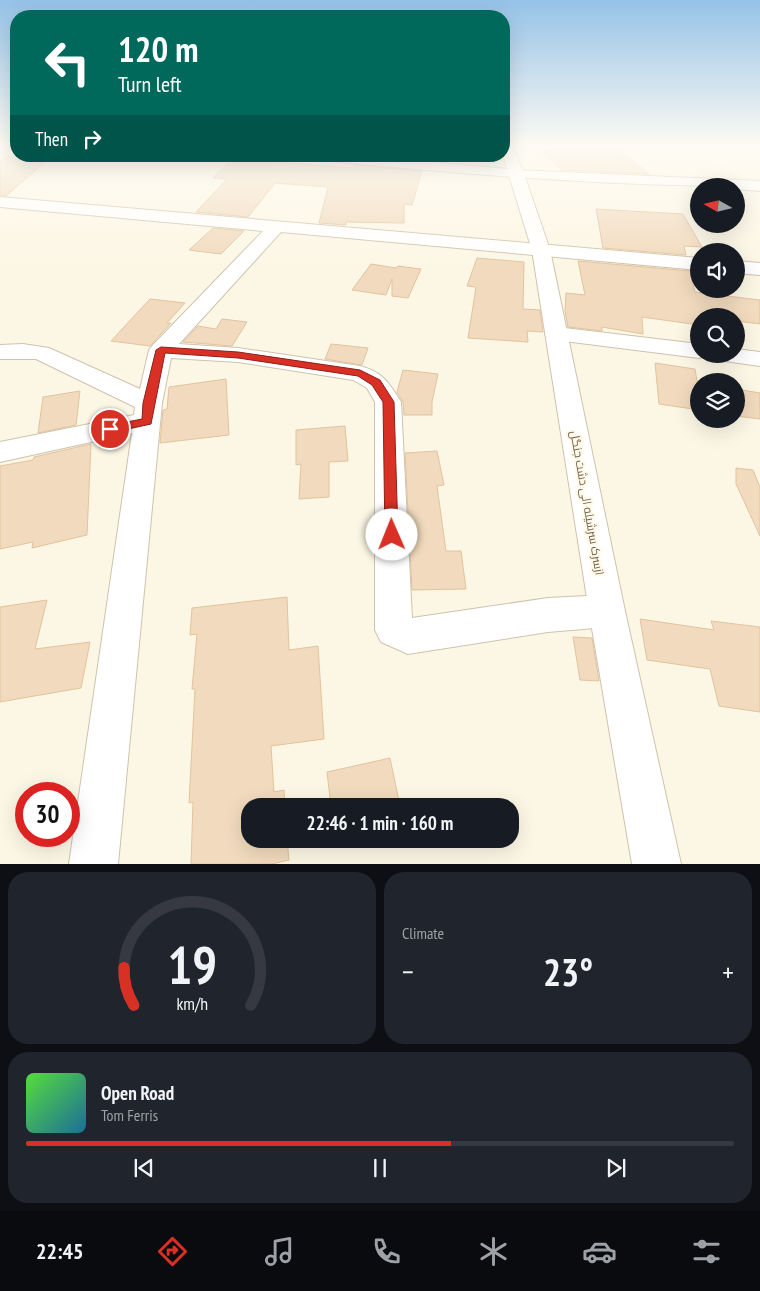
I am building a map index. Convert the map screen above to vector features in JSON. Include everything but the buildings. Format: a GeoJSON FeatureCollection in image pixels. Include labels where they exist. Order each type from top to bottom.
{"type":"FeatureCollection","features":[{"type":"Feature","properties":{"kind":"street","name":"ازسرک سرشیله الی دشت جنگل"},"geometry":{"type":"LineString","coordinates":[[519,185],[541,250],[607,611],[658,864]]}},
{"type":"Feature","properties":{"kind":"street"},"geometry":{"type":"LineString","coordinates":[[0,202],[690,263]]}},
{"type":"Feature","properties":{"kind":"street"},"geometry":{"type":"LineString","coordinates":[[93,864],[148,412],[161,350],[276,227]]}},
{"type":"Feature","properties":{"kind":"street"},"geometry":{"type":"LineString","coordinates":[[745,268],[760,269]]}},
{"type":"Feature","properties":{"kind":"street"},"geometry":{"type":"LineString","coordinates":[[556,334],[690,350]]}},
{"type":"Feature","properties":{"kind":"street"},"geometry":{"type":"LineString","coordinates":[[161,350],[238,355],[360,374],[370,377],[380,387],[388,402],[394,630],[400,634],[408,636],[539,616],[607,611]]}},
{"type":"Feature","properties":{"kind":"street"},"geometry":{"type":"LineString","coordinates":[[0,352],[23,351],[41,353],[148,412]]}},
{"type":"Feature","properties":{"kind":"street"},"geometry":{"type":"LineString","coordinates":[[745,357],[760,359]]}},
{"type":"Feature","properties":{"kind":"street"},"geometry":{"type":"LineString","coordinates":[[0,452],[148,412]]}},
{"type":"Feature","properties":{"kind":"route"},"geometry":{"type":"LineString","coordinates":[[110,429],[147,421],[149,403],[161,350],[238,355],[370,377],[383,391],[388,402],[392,535]]}}]}
